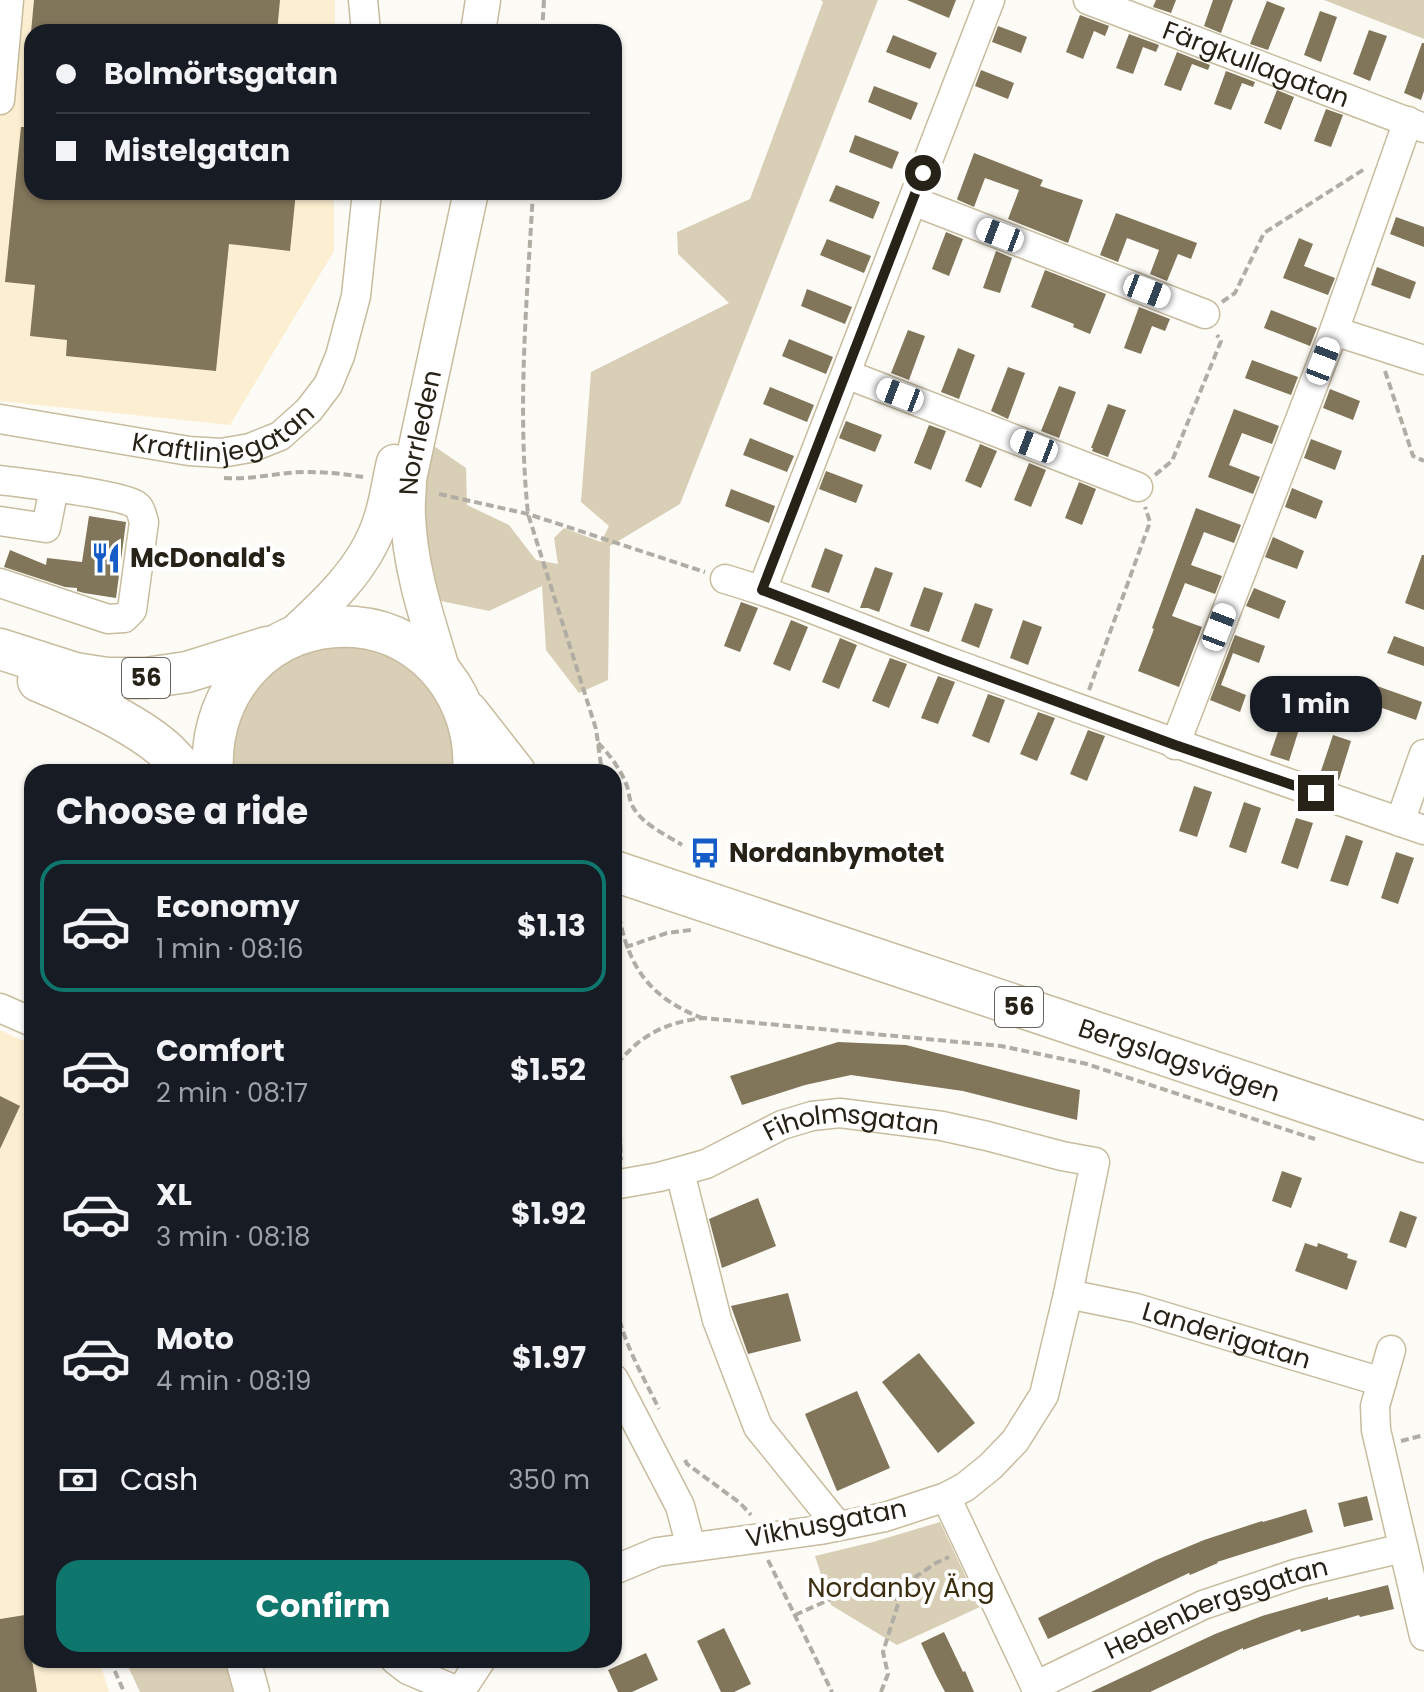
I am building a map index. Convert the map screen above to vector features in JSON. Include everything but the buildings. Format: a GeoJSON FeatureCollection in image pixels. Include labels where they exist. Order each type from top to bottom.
{"type":"FeatureCollection","features":[{"type":"Feature","properties":{"kind":"highway","name":"56"},"geometry":{"type":"LineString","coordinates":[[0,649],[75,673],[107,678],[146,678],[187,672],[322,628],[356,627],[389,635],[419,651],[454,690],[509,764]]}},
{"type":"Feature","properties":{"kind":"highway","name":"56"},"geometry":{"type":"LineString","coordinates":[[213,764],[214,733],[227,697],[249,667],[284,641]]}},
{"type":"Feature","properties":{"kind":"highway","name":"56"},"geometry":{"type":"LineString","coordinates":[[0,668],[66,693],[127,724],[164,749],[178,764]]}},
{"type":"Feature","properties":{"kind":"highway"},"geometry":{"type":"LineString","coordinates":[[454,690],[472,736],[473,764]]}},
{"type":"Feature","properties":{"kind":"highway","name":"Bergslagsvägen"},"geometry":{"type":"LineString","coordinates":[[622,847],[1424,1114]]}},
{"type":"Feature","properties":{"kind":"highway","name":"Bergslagsvägen"},"geometry":{"type":"LineString","coordinates":[[622,883],[1424,1142]]}},
{"type":"Feature","properties":{"kind":"main road"},"geometry":{"type":"LineString","coordinates":[[479,24],[483,0]]}},
{"type":"Feature","properties":{"kind":"main road"},"geometry":{"type":"LineString","coordinates":[[502,24],[505,0]]}},
{"type":"Feature","properties":{"kind":"main road","name":"Norrleden"},"geometry":{"type":"LineString","coordinates":[[284,641],[315,615],[349,577],[368,550],[380,523],[448,200]]}},
{"type":"Feature","properties":{"kind":"main road","name":"Norrleden"},"geometry":{"type":"LineString","coordinates":[[454,690],[422,600],[413,560],[408,517],[409,479],[469,200]]}},
{"type":"Feature","properties":{"kind":"main road"},"geometry":{"type":"LineString","coordinates":[[245,1668],[252,1692]]}},
{"type":"Feature","properties":{"kind":"main road"},"geometry":{"type":"LineString","coordinates":[[262,1668],[268,1692]]}},
{"type":"Feature","properties":{"kind":"street"},"geometry":{"type":"LineString","coordinates":[[0,100],[9,0]]}},
{"type":"Feature","properties":{"kind":"street"},"geometry":{"type":"LineString","coordinates":[[363,0],[365,24]]}},
{"type":"Feature","properties":{"kind":"street"},"geometry":{"type":"LineString","coordinates":[[762,590],[990,0]]}},
{"type":"Feature","properties":{"kind":"street","name":"Färgkullagatan"},"geometry":{"type":"LineString","coordinates":[[1088,0],[1410,132]]}},
{"type":"Feature","properties":{"kind":"street"},"geometry":{"type":"LineString","coordinates":[[1175,745],[1410,132]]}},
{"type":"Feature","properties":{"kind":"street","name":"Kraftlinjegatan"},"geometry":{"type":"LineString","coordinates":[[0,419],[189,451],[221,453],[250,448],[280,436],[309,410],[328,385],[340,356],[356,296],[366,200]]}},
{"type":"Feature","properties":{"kind":"street"},"geometry":{"type":"LineString","coordinates":[[913,201],[1205,314]]}},
{"type":"Feature","properties":{"kind":"street"},"geometry":{"type":"LineString","coordinates":[[1334,331],[1424,360]]}},
{"type":"Feature","properties":{"kind":"street"},"geometry":{"type":"LineString","coordinates":[[846,374],[1138,487]]}},
{"type":"Feature","properties":{"kind":"street"},"geometry":{"type":"LineString","coordinates":[[0,480],[116,498],[136,504],[144,522],[132,610],[124,618],[108,619],[0,583]]}},
{"type":"Feature","properties":{"kind":"street"},"geometry":{"type":"LineString","coordinates":[[0,521],[46,528],[54,488]]}},
{"type":"Feature","properties":{"kind":"street"},"geometry":{"type":"LineString","coordinates":[[725,579],[762,590],[1175,745],[1412,826],[1424,754]]}},
{"type":"Feature","properties":{"kind":"street"},"geometry":{"type":"LineString","coordinates":[[0,1008],[24,1018]]}},
{"type":"Feature","properties":{"kind":"street","name":"Fiholmsgatan"},"geometry":{"type":"LineString","coordinates":[[622,1184],[706,1164],[782,1125],[812,1116],[840,1113],[942,1126],[1095,1162]]}},
{"type":"Feature","properties":{"kind":"street","name":"Vikhusgatan"},"geometry":{"type":"LineString","coordinates":[[622,1567],[657,1552],[885,1517],[946,1497],[965,1487],[991,1466],[1015,1441],[1044,1395],[1095,1162]]}},
{"type":"Feature","properties":{"kind":"street"},"geometry":{"type":"LineString","coordinates":[[680,1172],[717,1320],[758,1427],[838,1526]]}},
{"type":"Feature","properties":{"kind":"street","name":"Landerigatan"},"geometry":{"type":"LineString","coordinates":[[1068,1294],[1136,1308],[1382,1382]]}},
{"type":"Feature","properties":{"kind":"street"},"geometry":{"type":"LineString","coordinates":[[1391,1350],[1375,1406],[1376,1430],[1424,1636]]}},
{"type":"Feature","properties":{"kind":"street"},"geometry":{"type":"LineString","coordinates":[[622,1394],[680,1506],[691,1547]]}},
{"type":"Feature","properties":{"kind":"street"},"geometry":{"type":"LineString","coordinates":[[946,1497],[1036,1689]]}},
{"type":"Feature","properties":{"kind":"street","name":"Hedenbergsgatan"},"geometry":{"type":"LineString","coordinates":[[1036,1689],[1203,1605],[1298,1573],[1403,1548]]}},
{"type":"Feature","properties":{"kind":"street"},"geometry":{"type":"LineString","coordinates":[[405,1668],[460,1692],[476,1668]]}},
{"type":"Feature","properties":{"kind":"path"},"geometry":{"type":"LineString","coordinates":[[542,24],[544,0]]}},
{"type":"Feature","properties":{"kind":"path"},"geometry":{"type":"LineString","coordinates":[[1082,710],[1150,522],[1138,487],[1172,461],[1221,341],[1205,314],[1235,293],[1264,233],[1410,132]]}},
{"type":"Feature","properties":{"kind":"path"},"geometry":{"type":"LineString","coordinates":[[533,200],[522,389],[528,514],[596,729],[601,764]]}},
{"type":"Feature","properties":{"kind":"path"},"geometry":{"type":"LineString","coordinates":[[1376,345],[1413,456],[1424,461]]}},
{"type":"Feature","properties":{"kind":"path"},"geometry":{"type":"LineString","coordinates":[[439,494],[528,514],[725,579]]}},
{"type":"Feature","properties":{"kind":"path"},"geometry":{"type":"LineString","coordinates":[[598,743],[615,764]]}},
{"type":"Feature","properties":{"kind":"path"},"geometry":{"type":"LineString","coordinates":[[622,776],[631,804],[642,818],[682,845]]}},
{"type":"Feature","properties":{"kind":"path"},"geometry":{"type":"LineString","coordinates":[[622,930],[627,948],[645,980],[685,1011],[704,1018]]}},
{"type":"Feature","properties":{"kind":"path"},"geometry":{"type":"LineString","coordinates":[[622,949],[667,933],[695,930]]}},
{"type":"Feature","properties":{"kind":"path"},"geometry":{"type":"LineString","coordinates":[[622,1058],[647,1035],[686,1020],[704,1018],[1001,1046],[1087,1064],[1321,1141]]}},
{"type":"Feature","properties":{"kind":"path"},"geometry":{"type":"LineString","coordinates":[[622,1327],[664,1421]]}},
{"type":"Feature","properties":{"kind":"path"},"geometry":{"type":"LineString","coordinates":[[681,1454],[687,1464],[740,1503],[755,1519],[757,1538],[832,1692]]}},
{"type":"Feature","properties":{"kind":"path"},"geometry":{"type":"LineString","coordinates":[[893,1592],[936,1563],[969,1548]]}},
{"type":"Feature","properties":{"kind":"path"},"geometry":{"type":"LineString","coordinates":[[795,1615],[867,1583],[893,1592],[898,1604],[883,1652],[888,1674],[881,1692]]}},
{"type":"Feature","properties":{"kind":"path"},"geometry":{"type":"LineString","coordinates":[[114,1668],[124,1692]]}},
{"type":"Feature","properties":{"kind":"shaded area"},"geometry":{"type":"Polygon","coordinates":[[[0,0],[335,0],[335,24],[24,24],[24,200],[334,200],[334,251],[230,425],[0,401],[0,0]]]}},
{"type":"Feature","properties":{"kind":"shaded area"},"geometry":{"type":"Polygon","coordinates":[[[0,1030],[24,1041],[24,1668],[102,1668],[109,1692],[0,1692],[0,1030]]]}},
{"type":"Feature","properties":{"kind":"green space"},"geometry":{"type":"Polygon","coordinates":[[[821,0],[878,0],[680,504],[610,546],[608,680],[579,693],[546,650],[542,586],[489,611],[436,600],[419,531],[431,444],[466,468],[467,505],[509,525],[536,560],[558,564],[554,538],[564,528],[601,542],[609,526],[581,502],[591,372],[729,303],[678,254],[677,232],[750,199],[823,2],[821,0]]]}},
{"type":"Feature","properties":{"kind":"green space"},"geometry":{"type":"Polygon","coordinates":[[[1324,0],[1424,0],[1424,39],[1324,0]]]}},
{"type":"Feature","properties":{"kind":"green space"},"geometry":{"type":"Polygon","coordinates":[[[311,641],[388,647],[447,703],[457,764],[227,764],[245,688],[311,641]]]}},
{"type":"Feature","properties":{"kind":"green space","name":"Nordanby Äng"},"geometry":{"type":"Polygon","coordinates":[[[940,1522],[980,1607],[897,1645],[831,1605],[815,1556],[940,1522]]]}},
{"type":"Feature","properties":{"kind":"green space"},"geometry":{"type":"Polygon","coordinates":[[[129,1668],[236,1668],[242,1692],[140,1692],[129,1668]]]}},
{"type":"Feature","properties":{"kind":"place","name":"McDonald's"},"geometry":{"type":"Point","coordinates":[106,558]}},
{"type":"Feature","properties":{"kind":"place","name":"Nordanbymotet"},"geometry":{"type":"Point","coordinates":[705,853]}},
{"type":"Feature","properties":{"kind":"route"},"geometry":{"type":"LineString","coordinates":[[923,173],[762,590],[1175,745],[1316,793]]}}]}
